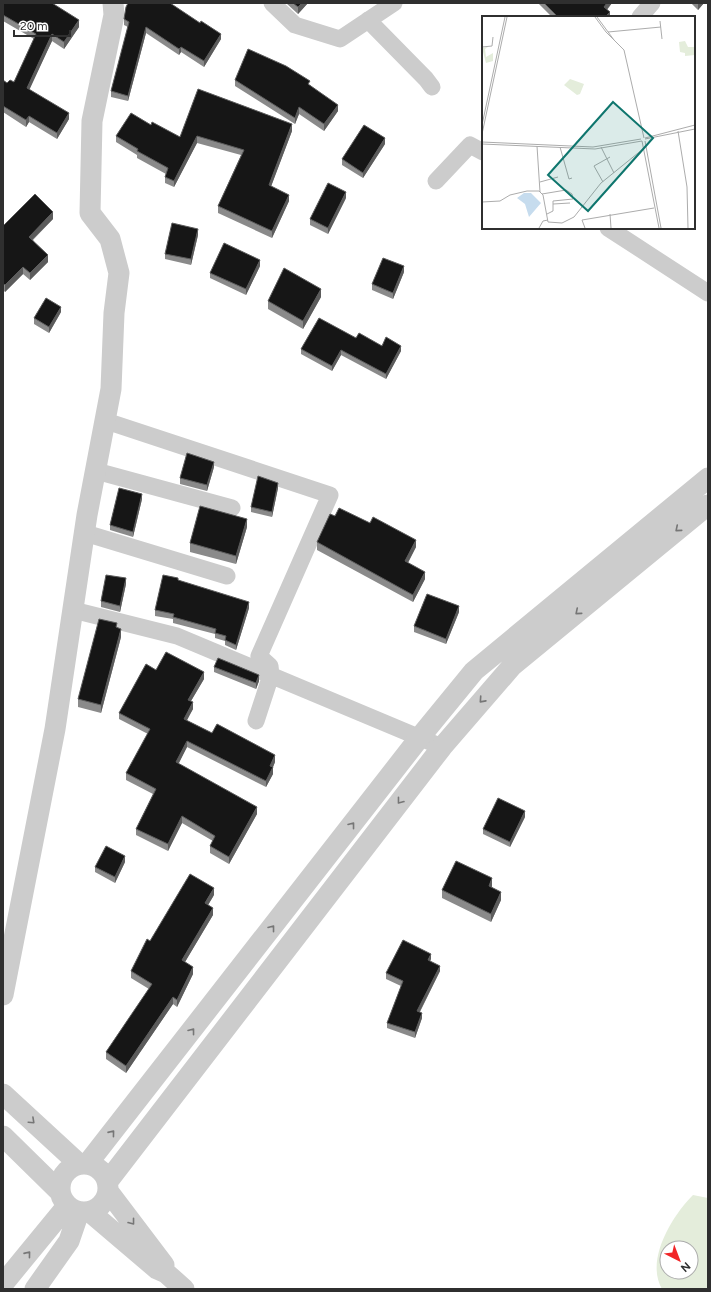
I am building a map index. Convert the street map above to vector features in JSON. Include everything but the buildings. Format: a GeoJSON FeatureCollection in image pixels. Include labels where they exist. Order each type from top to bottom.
{"type":"FeatureCollection","features":[{"type":"Feature","properties":{"kind":"street"},"geometry":{"type":"LineString","coordinates":[[3,995],[55,729],[85,533],[112,389],[114,313],[119,273],[110,238],[90,213],[92,122],[114,15],[113,3]]}},
{"type":"Feature","properties":{"kind":"street"},"geometry":{"type":"LineString","coordinates":[[272,3],[295,25],[340,40],[394,3]]}},
{"type":"Feature","properties":{"kind":"street"},"geometry":{"type":"LineString","coordinates":[[641,16],[652,3]]}},
{"type":"Feature","properties":{"kind":"street"},"geometry":{"type":"LineString","coordinates":[[368,20],[432,87]]}},
{"type":"Feature","properties":{"kind":"street"},"geometry":{"type":"LineString","coordinates":[[436,181],[470,145],[482,151]]}},
{"type":"Feature","properties":{"kind":"street"},"geometry":{"type":"LineString","coordinates":[[610,229],[708,293]]}},
{"type":"Feature","properties":{"kind":"street"},"geometry":{"type":"LineString","coordinates":[[106,421],[330,495],[259,656],[270,666],[271,675],[256,720]]}},
{"type":"Feature","properties":{"kind":"street"},"geometry":{"type":"LineString","coordinates":[[96,471],[232,508]]}},
{"type":"Feature","properties":{"kind":"street"},"geometry":{"type":"LineString","coordinates":[[35,1289],[69,1241],[74,1205],[59,1185],[64,1174],[73,1166],[83,1164],[420,737],[474,671],[708,478]]}},
{"type":"Feature","properties":{"kind":"street"},"geometry":{"type":"LineString","coordinates":[[3,1284],[74,1205],[102,1204],[108,1186],[442,748],[512,666],[708,504]]}},
{"type":"Feature","properties":{"kind":"street"},"geometry":{"type":"LineString","coordinates":[[85,533],[227,576]]}},
{"type":"Feature","properties":{"kind":"street"},"geometry":{"type":"LineString","coordinates":[[73,610],[177,636],[420,737],[442,748]]}},
{"type":"Feature","properties":{"kind":"street"},"geometry":{"type":"LineString","coordinates":[[3,1094],[83,1164],[100,1169],[108,1186],[163,1262],[166,1273]]}},
{"type":"Feature","properties":{"kind":"street"},"geometry":{"type":"LineString","coordinates":[[3,1136],[74,1205],[157,1269],[166,1273],[184,1289]]}},
{"type":"Feature","properties":{"kind":"green space"},"geometry":{"type":"Polygon","coordinates":[[[693,1195],[708,1198],[708,1289],[662,1289],[659,1280],[699,1280],[699,1240],[663,1240],[669,1226],[693,1195]]]}},
{"type":"Feature","properties":{"kind":"green space"},"geometry":{"type":"Polygon","coordinates":[[[659,1252],[659,1280],[658,1277],[657,1265],[659,1252]]]}}]}
